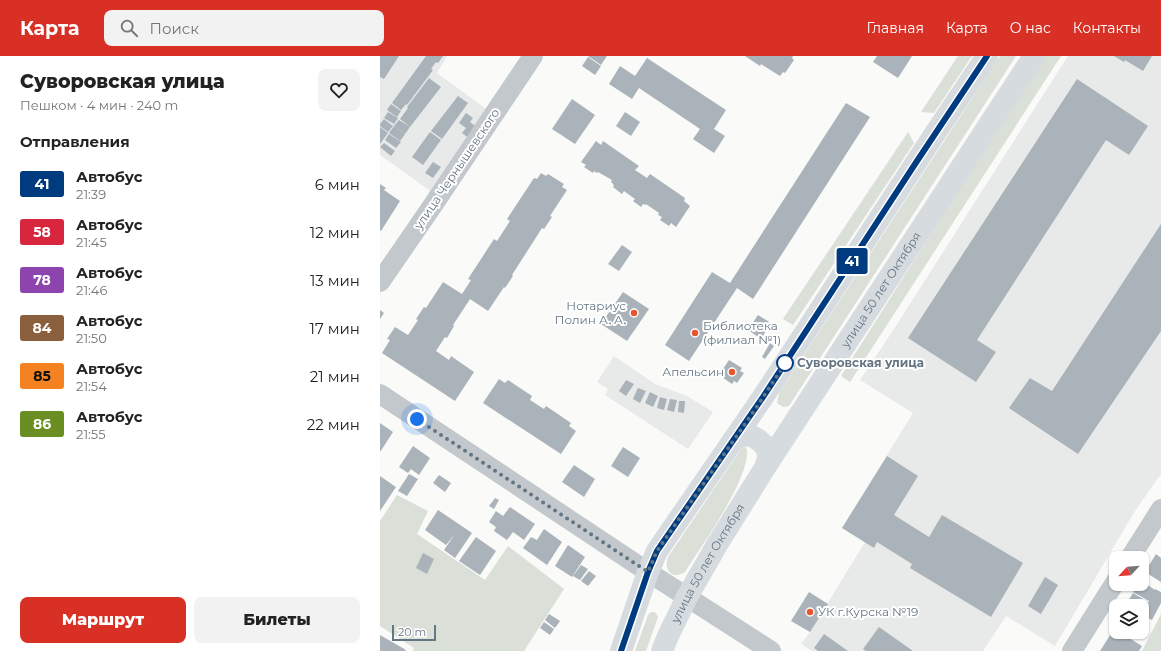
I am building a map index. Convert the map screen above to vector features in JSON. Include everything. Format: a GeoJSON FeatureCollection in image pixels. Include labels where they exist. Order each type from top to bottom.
{"type":"FeatureCollection","features":[{"type":"Feature","properties":{"kind":"main road"},"geometry":{"type":"LineString","coordinates":[[621,651],[648,572],[657,551],[756,408],[987,56]]}},
{"type":"Feature","properties":{"kind":"main road","name":"улица 50 лет Октября"},"geometry":{"type":"LineString","coordinates":[[662,651],[687,597],[718,543],[766,466],[1034,56]]}},
{"type":"Feature","properties":{"kind":"main road"},"geometry":{"type":"LineString","coordinates":[[756,408],[759,424],[765,430],[773,433],[780,433],[789,430]]}},
{"type":"Feature","properties":{"kind":"main road"},"geometry":{"type":"LineString","coordinates":[[733,440],[743,436],[751,436],[758,440],[765,446],[768,456],[766,466]]}},
{"type":"Feature","properties":{"kind":"street","name":"улица Чернышевского"},"geometry":{"type":"LineString","coordinates":[[380,282],[533,56]]}},
{"type":"Feature","properties":{"kind":"street"},"geometry":{"type":"LineString","coordinates":[[380,394],[648,572],[771,651]]}},
{"type":"Feature","properties":{"kind":"street"},"geometry":{"type":"LineString","coordinates":[[1134,551],[1161,509]]}},
{"type":"Feature","properties":{"kind":"street"},"geometry":{"type":"LineString","coordinates":[[1072,651],[1110,591]]}},
{"type":"Feature","properties":{"kind":"shaded area"},"geometry":{"type":"Polygon","coordinates":[[[380,56],[447,56],[437,73],[489,111],[433,193],[380,155],[380,56]]]}},
{"type":"Feature","properties":{"kind":"shaded area"},"geometry":{"type":"Polygon","coordinates":[[[958,56],[972,56],[934,113],[921,112],[958,56]]]}},
{"type":"Feature","properties":{"kind":"shaded area"},"geometry":{"type":"Polygon","coordinates":[[[1000,56],[1016,56],[789,406],[783,407],[777,403],[779,393],[1000,56]]]}},
{"type":"Feature","properties":{"kind":"shaded area"},"geometry":{"type":"Polygon","coordinates":[[[1043,56],[1061,56],[850,382],[841,376],[1043,56]]]}},
{"type":"Feature","properties":{"kind":"shaded area"},"geometry":{"type":"Polygon","coordinates":[[[1068,56],[1161,56],[1161,474],[1135,511],[1111,551],[1109,551],[1109,555],[1055,646],[1006,616],[983,651],[812,651],[801,644],[810,632],[865,542],[842,528],[913,413],[860,380],[1068,56]]]}},
{"type":"Feature","properties":{"kind":"shaded area"},"geometry":{"type":"Polygon","coordinates":[[[908,132],[914,143],[793,325],[783,319],[908,132]]]}},
{"type":"Feature","properties":{"kind":"shaded area"},"geometry":{"type":"Polygon","coordinates":[[[614,356],[655,384],[687,396],[713,412],[688,449],[605,395],[608,389],[597,382],[614,356]]]}},
{"type":"Feature","properties":{"kind":"shaded area"},"geometry":{"type":"Polygon","coordinates":[[[745,447],[747,449],[746,462],[741,477],[724,512],[685,572],[677,575],[670,573],[667,566],[668,557],[741,449],[745,447]]]}},
{"type":"Feature","properties":{"kind":"shaded area"},"geometry":{"type":"Polygon","coordinates":[[[397,495],[428,511],[417,534],[485,580],[508,546],[564,589],[524,651],[413,651],[414,648],[380,626],[380,521],[397,495]]]}},
{"type":"Feature","properties":{"kind":"shaded area"},"geometry":{"type":"Polygon","coordinates":[[[651,612],[656,613],[658,617],[646,651],[635,651],[648,615],[651,612]]]}},
{"type":"Feature","properties":{"kind":"shaded area"},"geometry":{"type":"Polygon","coordinates":[[[1161,614],[1161,651],[1142,651],[1161,614]]]}},
{"type":"Feature","properties":{"kind":"building"},"geometry":{"type":"Polygon","coordinates":[[[380,56],[399,56],[384,79],[380,77],[380,56]]]}},
{"type":"Feature","properties":{"kind":"building"},"geometry":{"type":"Polygon","coordinates":[[[426,56],[443,56],[438,63],[436,62],[431,69],[433,70],[407,105],[406,104],[401,110],[392,103],[426,56]]]}},
{"type":"Feature","properties":{"kind":"building"},"geometry":{"type":"Polygon","coordinates":[[[588,56],[607,56],[601,65],[588,56]]]}},
{"type":"Feature","properties":{"kind":"building"},"geometry":{"type":"Polygon","coordinates":[[[745,56],[793,56],[792,58],[794,60],[785,73],[783,72],[780,76],[761,64],[760,66],[745,56]]]}},
{"type":"Feature","properties":{"kind":"building"},"geometry":{"type":"Polygon","coordinates":[[[877,56],[912,56],[898,78],[873,62],[877,56]]]}},
{"type":"Feature","properties":{"kind":"building"},"geometry":{"type":"Polygon","coordinates":[[[1114,56],[1152,56],[1143,71],[1125,60],[1124,62],[1114,56]]]}},
{"type":"Feature","properties":{"kind":"building"},"geometry":{"type":"Polygon","coordinates":[[[588,57],[601,66],[595,75],[582,66],[588,57]]]}},
{"type":"Feature","properties":{"kind":"building"},"geometry":{"type":"Polygon","coordinates":[[[647,58],[726,110],[714,129],[725,136],[714,153],[693,139],[700,129],[639,88],[632,99],[609,84],[620,66],[635,76],[647,58]]]}},
{"type":"Feature","properties":{"kind":"building"},"geometry":{"type":"Polygon","coordinates":[[[429,78],[441,87],[410,127],[400,119],[408,108],[407,107],[429,78]]]}},
{"type":"Feature","properties":{"kind":"building"},"geometry":{"type":"Polygon","coordinates":[[[1077,79],[1148,126],[1129,155],[1106,140],[977,340],[996,352],[976,382],[908,338],[1077,79]]]}},
{"type":"Feature","properties":{"kind":"building"},"geometry":{"type":"Polygon","coordinates":[[[458,96],[468,103],[442,139],[431,131],[458,96]]]}},
{"type":"Feature","properties":{"kind":"building"},"geometry":{"type":"Polygon","coordinates":[[[572,99],[595,115],[575,144],[552,129],[572,99]]]}},
{"type":"Feature","properties":{"kind":"building"},"geometry":{"type":"Polygon","coordinates":[[[846,103],[870,117],[753,299],[737,288],[689,361],[665,345],[712,272],[730,283],[846,103]]]}},
{"type":"Feature","properties":{"kind":"building"},"geometry":{"type":"Polygon","coordinates":[[[391,104],[401,111],[397,117],[387,110],[391,104]]]}},
{"type":"Feature","properties":{"kind":"building"},"geometry":{"type":"Polygon","coordinates":[[[388,112],[398,118],[394,124],[384,118],[388,112]]]}},
{"type":"Feature","properties":{"kind":"building"},"geometry":{"type":"Polygon","coordinates":[[[625,112],[640,122],[631,136],[616,126],[625,112]]]}},
{"type":"Feature","properties":{"kind":"building"},"geometry":{"type":"Polygon","coordinates":[[[466,113],[473,118],[470,122],[477,127],[469,138],[462,133],[466,128],[459,123],[466,113]]]}},
{"type":"Feature","properties":{"kind":"building"},"geometry":{"type":"Polygon","coordinates":[[[384,119],[393,126],[388,132],[380,126],[384,119]]]}},
{"type":"Feature","properties":{"kind":"building"},"geometry":{"type":"Polygon","coordinates":[[[399,120],[410,127],[405,134],[394,126],[399,120]]]}},
{"type":"Feature","properties":{"kind":"building"},"geometry":{"type":"Polygon","coordinates":[[[394,126],[405,134],[400,141],[389,133],[394,126]]]}},
{"type":"Feature","properties":{"kind":"building"},"geometry":{"type":"Polygon","coordinates":[[[380,127],[388,133],[380,144],[380,127]]]}},
{"type":"Feature","properties":{"kind":"building"},"geometry":{"type":"Polygon","coordinates":[[[430,132],[441,140],[423,165],[412,157],[430,132]]]}},
{"type":"Feature","properties":{"kind":"building"},"geometry":{"type":"Polygon","coordinates":[[[389,134],[401,142],[396,148],[385,140],[389,134]]]}},
{"type":"Feature","properties":{"kind":"building"},"geometry":{"type":"Polygon","coordinates":[[[596,141],[601,145],[603,141],[639,166],[635,170],[647,178],[650,174],[685,198],[684,201],[690,206],[676,227],[671,223],[669,226],[660,220],[662,217],[658,215],[659,213],[646,204],[643,204],[641,207],[633,201],[635,199],[624,191],[622,194],[613,187],[614,185],[611,182],[612,180],[598,172],[597,173],[594,171],[593,173],[584,167],[586,165],[581,162],[596,141]]]}},
{"type":"Feature","properties":{"kind":"building"},"geometry":{"type":"Polygon","coordinates":[[[384,143],[395,151],[391,156],[380,147],[384,143]]]}},
{"type":"Feature","properties":{"kind":"building"},"geometry":{"type":"Polygon","coordinates":[[[433,162],[441,167],[433,178],[425,173],[433,162]]]}},
{"type":"Feature","properties":{"kind":"building"},"geometry":{"type":"Polygon","coordinates":[[[541,173],[546,176],[548,174],[564,184],[562,187],[567,190],[550,216],[552,217],[544,229],[542,228],[512,275],[513,276],[488,311],[470,299],[453,325],[454,326],[447,338],[445,337],[436,351],[449,360],[451,356],[474,372],[455,401],[382,353],[390,340],[387,339],[395,327],[408,335],[418,320],[416,319],[424,307],[426,308],[443,282],[462,294],[471,280],[468,279],[494,239],[497,241],[510,221],[507,219],[534,178],[537,179],[541,173]]]}},
{"type":"Feature","properties":{"kind":"building"},"geometry":{"type":"Polygon","coordinates":[[[380,184],[386,188],[384,190],[400,201],[381,231],[380,230],[380,184]]]}},
{"type":"Feature","properties":{"kind":"building"},"geometry":{"type":"Polygon","coordinates":[[[1161,224],[1161,331],[1078,454],[1009,408],[1030,378],[1052,391],[1161,224]]]}},
{"type":"Feature","properties":{"kind":"building"},"geometry":{"type":"Polygon","coordinates":[[[622,245],[632,252],[619,271],[608,264],[622,245]]]}},
{"type":"Feature","properties":{"kind":"building"},"geometry":{"type":"Polygon","coordinates":[[[623,292],[649,309],[627,341],[601,324],[623,292]]]}},
{"type":"Feature","properties":{"kind":"building"},"geometry":{"type":"Polygon","coordinates":[[[380,310],[384,313],[380,319],[380,310]]]}},
{"type":"Feature","properties":{"kind":"building"},"geometry":{"type":"Polygon","coordinates":[[[758,315],[771,323],[761,339],[748,330],[758,315]]]}},
{"type":"Feature","properties":{"kind":"building"},"geometry":{"type":"Polygon","coordinates":[[[770,343],[774,346],[765,359],[762,357],[770,343]]]}},
{"type":"Feature","properties":{"kind":"building","name":"Апельсин"},"geometry":{"type":"Polygon","coordinates":[[[729,360],[742,368],[740,371],[744,373],[737,383],[734,381],[732,384],[719,375],[729,360]]]}},
{"type":"Feature","properties":{"kind":"building"},"geometry":{"type":"Polygon","coordinates":[[[499,379],[505,383],[508,380],[532,396],[530,400],[544,409],[546,406],[571,423],[569,426],[576,431],[561,454],[483,403],[499,379]]]}},
{"type":"Feature","properties":{"kind":"building"},"geometry":{"type":"Polygon","coordinates":[[[626,380],[634,384],[626,396],[619,391],[626,380]]]}},
{"type":"Feature","properties":{"kind":"building"},"geometry":{"type":"Polygon","coordinates":[[[638,388],[646,391],[640,403],[633,399],[638,388]]]}},
{"type":"Feature","properties":{"kind":"building"},"geometry":{"type":"Polygon","coordinates":[[[650,392],[658,396],[653,407],[645,403],[650,392]]]}},
{"type":"Feature","properties":{"kind":"building"},"geometry":{"type":"Polygon","coordinates":[[[660,397],[667,399],[664,410],[657,408],[660,397]]]}},
{"type":"Feature","properties":{"kind":"building"},"geometry":{"type":"Polygon","coordinates":[[[670,399],[677,400],[674,412],[667,410],[670,399]]]}},
{"type":"Feature","properties":{"kind":"building"},"geometry":{"type":"Polygon","coordinates":[[[679,401],[685,401],[684,413],[678,412],[679,401]]]}},
{"type":"Feature","properties":{"kind":"building"},"geometry":{"type":"Polygon","coordinates":[[[380,423],[393,432],[380,452],[380,423]]]}},
{"type":"Feature","properties":{"kind":"building"},"geometry":{"type":"Polygon","coordinates":[[[413,446],[430,458],[419,475],[411,469],[408,473],[399,467],[413,446]]]}},
{"type":"Feature","properties":{"kind":"building"},"geometry":{"type":"Polygon","coordinates":[[[623,447],[640,458],[628,477],[611,466],[623,447]]]}},
{"type":"Feature","properties":{"kind":"building"},"geometry":{"type":"Polygon","coordinates":[[[887,456],[918,476],[894,515],[929,537],[942,515],[1023,563],[991,617],[910,568],[912,564],[877,542],[874,548],[842,528],[887,456]]]}},
{"type":"Feature","properties":{"kind":"building"},"geometry":{"type":"Polygon","coordinates":[[[574,465],[595,479],[584,497],[562,482],[574,465]]]}},
{"type":"Feature","properties":{"kind":"building"},"geometry":{"type":"Polygon","coordinates":[[[409,474],[418,479],[407,496],[398,491],[409,474]]]}},
{"type":"Feature","properties":{"kind":"building"},"geometry":{"type":"Polygon","coordinates":[[[439,475],[451,483],[445,492],[433,483],[439,475]]]}},
{"type":"Feature","properties":{"kind":"building"},"geometry":{"type":"Polygon","coordinates":[[[380,476],[396,487],[380,511],[380,476]]]}},
{"type":"Feature","properties":{"kind":"building"},"geometry":{"type":"Polygon","coordinates":[[[495,498],[499,500],[494,509],[489,506],[495,498]]]}},
{"type":"Feature","properties":{"kind":"building"},"geometry":{"type":"Polygon","coordinates":[[[510,507],[535,524],[524,540],[513,532],[507,540],[494,531],[496,527],[489,522],[496,511],[503,516],[510,507]]]}},
{"type":"Feature","properties":{"kind":"building"},"geometry":{"type":"Polygon","coordinates":[[[438,510],[472,533],[455,558],[444,550],[455,534],[446,545],[425,530],[438,510]]]}},
{"type":"Feature","properties":{"kind":"building"},"geometry":{"type":"Polygon","coordinates":[[[544,529],[562,542],[547,565],[523,548],[531,537],[537,540],[544,529]]]}},
{"type":"Feature","properties":{"kind":"building"},"geometry":{"type":"Polygon","coordinates":[[[476,537],[496,551],[480,575],[459,561],[476,537]]]}},
{"type":"Feature","properties":{"kind":"building"},"geometry":{"type":"Polygon","coordinates":[[[568,545],[585,557],[572,577],[555,566],[568,545]]]}},
{"type":"Feature","properties":{"kind":"building"},"geometry":{"type":"Polygon","coordinates":[[[423,553],[434,559],[427,574],[416,568],[423,553]]]}},
{"type":"Feature","properties":{"kind":"building"},"geometry":{"type":"Polygon","coordinates":[[[1156,554],[1161,558],[1161,582],[1149,574],[1149,565],[1156,554]]]}},
{"type":"Feature","properties":{"kind":"building"},"geometry":{"type":"Polygon","coordinates":[[[581,565],[588,569],[580,580],[573,576],[581,565]]]}},
{"type":"Feature","properties":{"kind":"building"},"geometry":{"type":"Polygon","coordinates":[[[589,571],[596,576],[588,586],[581,581],[589,571]]]}},
{"type":"Feature","properties":{"kind":"building"},"geometry":{"type":"Polygon","coordinates":[[[1045,577],[1058,585],[1041,614],[1028,606],[1045,577]]]}},
{"type":"Feature","properties":{"kind":"building"},"geometry":{"type":"Polygon","coordinates":[[[1149,586],[1161,592],[1161,603],[1152,620],[1149,618],[1149,599],[1145,599],[1133,592],[1149,591],[1149,586]]]}},
{"type":"Feature","properties":{"kind":"building","name":"УК г.Курска №19"},"geometry":{"type":"Polygon","coordinates":[[[809,592],[828,604],[810,632],[791,621],[809,592]]]}},
{"type":"Feature","properties":{"kind":"building"},"geometry":{"type":"Polygon","coordinates":[[[1133,593],[1143,599],[1129,599],[1133,593]]]}},
{"type":"Feature","properties":{"kind":"building"},"geometry":{"type":"Polygon","coordinates":[[[549,614],[560,621],[555,628],[545,620],[549,614]]]}},
{"type":"Feature","properties":{"kind":"building"},"geometry":{"type":"Polygon","coordinates":[[[544,622],[554,629],[550,635],[540,628],[544,622]]]}},
{"type":"Feature","properties":{"kind":"building"},"geometry":{"type":"Polygon","coordinates":[[[879,627],[913,651],[866,651],[863,649],[879,627]]]}},
{"type":"Feature","properties":{"kind":"building"},"geometry":{"type":"Polygon","coordinates":[[[824,634],[848,651],[818,651],[814,648],[824,634]]]}},
{"type":"Feature","properties":{"kind":"building"},"geometry":{"type":"Polygon","coordinates":[[[380,635],[406,650],[380,651],[380,635]]]}},
{"type":"Feature","properties":{"kind":"building"},"geometry":{"type":"Polygon","coordinates":[[[1109,637],[1109,639],[1130,639],[1142,646],[1139,651],[1100,651],[1109,637]]]}},
{"type":"Feature","properties":{"kind":"bus line","name":"41"},"geometry":{"type":"LineString","coordinates":[[621,651],[648,572],[657,551],[763,397],[987,56]]}},
{"type":"Feature","properties":{"kind":"place","name":"Нотариус Полин А. А."},"geometry":{"type":"Point","coordinates":[634,313]}},
{"type":"Feature","properties":{"kind":"place","name":"Библиотека (филиал №1)"},"geometry":{"type":"Point","coordinates":[695,333]}},
{"type":"Feature","properties":{"kind":"place","name":"Суворовская улица"},"geometry":{"type":"Point","coordinates":[785,363]}},
{"type":"Feature","properties":{"kind":"place","name":"Апельсин"},"geometry":{"type":"Point","coordinates":[732,372]}},
{"type":"Feature","properties":{"kind":"place","name":"УК г.Курска №19"},"geometry":{"type":"Point","coordinates":[810,612]}},
{"type":"Feature","properties":{"kind":"route"},"geometry":{"type":"LineString","coordinates":[[417,419],[648,572],[657,551],[789,358],[785,363]]}}]}
